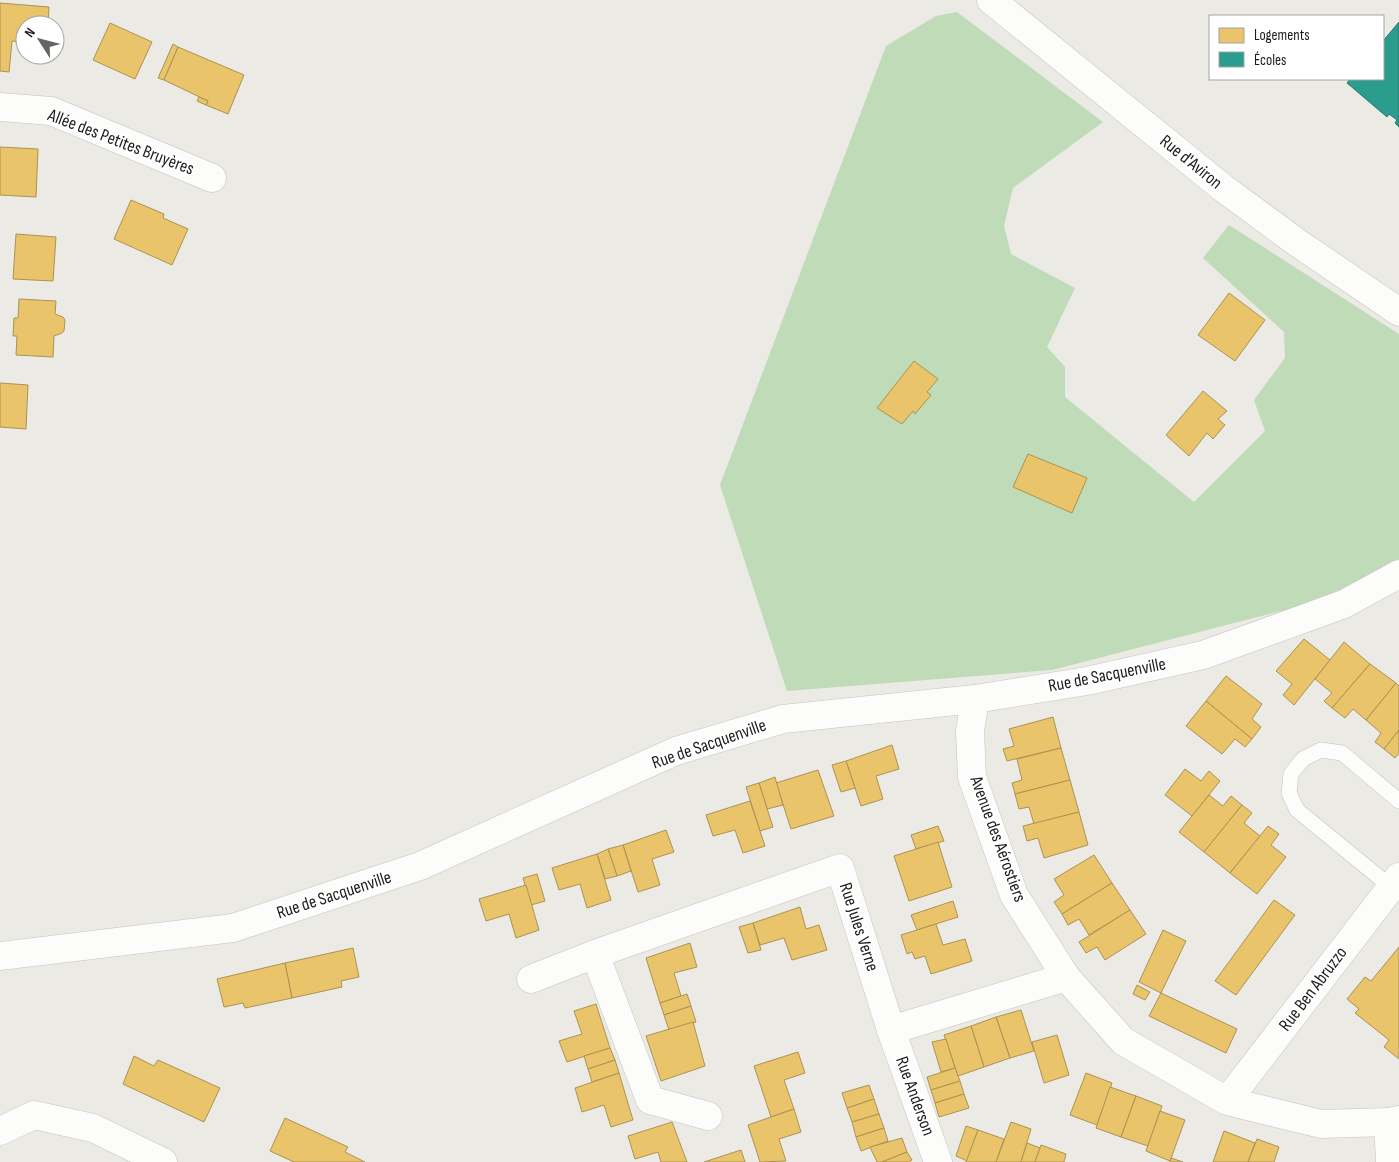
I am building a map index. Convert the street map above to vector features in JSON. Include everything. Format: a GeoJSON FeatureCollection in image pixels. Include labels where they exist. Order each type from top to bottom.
{"type":"FeatureCollection","features":[{"type":"Feature","properties":{"kind":"street","name":"Rue d'Aviron"},"geometry":{"type":"LineString","coordinates":[[991,0],[1223,188],[1295,241],[1399,312]]}},
{"type":"Feature","properties":{"kind":"street","name":"Allée des Petites Bruyères"},"geometry":{"type":"LineString","coordinates":[[0,107],[51,112],[212,178]]}},
{"type":"Feature","properties":{"kind":"street","name":"Rue de Sacquenville"},"geometry":{"type":"LineString","coordinates":[[0,956],[233,928],[420,866],[668,755],[694,746],[783,719],[975,699],[1087,681],[1203,655],[1344,604],[1399,574]]}},
{"type":"Feature","properties":{"kind":"street","name":"Avenue des Aérostiers"},"geometry":{"type":"LineString","coordinates":[[975,699],[970,731],[972,777],[1014,895],[1066,977],[1123,1041],[1227,1101],[1321,1124],[1393,1121]]}},
{"type":"Feature","properties":{"kind":"street","name":"Rue Jules Verne"},"geometry":{"type":"LineString","coordinates":[[531,979],[595,954],[840,868],[892,1030]]}},
{"type":"Feature","properties":{"kind":"street","name":"Rue Ben Abruzzo"},"geometry":{"type":"LineString","coordinates":[[1227,1101],[1395,882]]}},
{"type":"Feature","properties":{"kind":"street"},"geometry":{"type":"LineString","coordinates":[[595,954],[650,1100],[708,1116]]}},
{"type":"Feature","properties":{"kind":"street"},"geometry":{"type":"LineString","coordinates":[[892,1030],[1066,977]]}},
{"type":"Feature","properties":{"kind":"street","name":"Rue Anderson"},"geometry":{"type":"LineString","coordinates":[[892,1030],[938,1162]]}},
{"type":"Feature","properties":{"kind":"street"},"geometry":{"type":"LineString","coordinates":[[0,1131],[34,1115],[93,1128],[164,1162]]}},
{"type":"Feature","properties":{"kind":"street"},"geometry":{"type":"LineString","coordinates":[[1390,1162],[1393,1121]]}},
{"type":"Feature","properties":{"kind":"lane"},"geometry":{"type":"LineString","coordinates":[[1395,882],[1297,810],[1289,793],[1291,774],[1303,759],[1321,750],[1342,753],[1399,801]]}},
{"type":"Feature","properties":{"kind":"green space"},"geometry":{"type":"Polygon","coordinates":[[[957,12],[1103,122],[1013,188],[1004,226],[1011,254],[1075,288],[1047,347],[1065,367],[1065,397],[1194,502],[1265,431],[1254,400],[1285,358],[1284,332],[1203,258],[1229,225],[1399,334],[1399,559],[1323,600],[1052,670],[787,691],[720,485],[886,46],[936,16],[957,12]]]}},
{"type":"Feature","properties":{"kind":"building: Logements"},"geometry":{"type":"Polygon","coordinates":[[[0,3],[49,7],[49,15],[15,15],[15,41],[12,41],[9,72],[0,71],[0,3]]]}},
{"type":"Feature","properties":{"kind":"building: Logements"},"geometry":{"type":"Polygon","coordinates":[[[110,23],[152,42],[135,79],[93,60],[110,23]]]}},
{"type":"Feature","properties":{"kind":"building: Logements"},"geometry":{"type":"Polygon","coordinates":[[[173,44],[178,47],[164,80],[158,78],[173,44]]]}},
{"type":"Feature","properties":{"kind":"building: Logements"},"geometry":{"type":"Polygon","coordinates":[[[178,47],[244,75],[228,114],[206,105],[208,101],[164,80],[178,47]]]}},
{"type":"Feature","properties":{"kind":"building: Logements"},"geometry":{"type":"Polygon","coordinates":[[[199,97],[208,101],[206,105],[197,101],[199,97]]]}},
{"type":"Feature","properties":{"kind":"building: Logements"},"geometry":{"type":"Polygon","coordinates":[[[0,147],[38,149],[36,197],[0,195],[0,147]]]}},
{"type":"Feature","properties":{"kind":"building: Logements"},"geometry":{"type":"Polygon","coordinates":[[[131,200],[164,214],[163,218],[188,229],[172,265],[114,239],[131,200]]]}},
{"type":"Feature","properties":{"kind":"building: Logements"},"geometry":{"type":"Polygon","coordinates":[[[16,234],[56,237],[53,281],[13,279],[16,234]]]}},
{"type":"Feature","properties":{"kind":"building: Logements"},"geometry":{"type":"Polygon","coordinates":[[[1229,293],[1265,320],[1235,361],[1198,335],[1229,293]]]}},
{"type":"Feature","properties":{"kind":"building: Logements"},"geometry":{"type":"Polygon","coordinates":[[[19,299],[56,301],[55,314],[63,317],[65,320],[64,331],[54,336],[53,357],[16,355],[17,336],[13,336],[14,318],[18,318],[19,299]]]}},
{"type":"Feature","properties":{"kind":"building: Logements"},"geometry":{"type":"Polygon","coordinates":[[[914,361],[938,379],[927,392],[931,395],[915,414],[913,411],[902,424],[877,408],[914,361]]]}},
{"type":"Feature","properties":{"kind":"building: Logements"},"geometry":{"type":"Polygon","coordinates":[[[0,383],[28,385],[26,429],[0,427],[0,383]]]}},
{"type":"Feature","properties":{"kind":"building: Logements"},"geometry":{"type":"Polygon","coordinates":[[[1203,391],[1227,411],[1218,419],[1225,425],[1213,439],[1207,433],[1189,456],[1166,435],[1203,391]]]}},
{"type":"Feature","properties":{"kind":"building: Logements"},"geometry":{"type":"Polygon","coordinates":[[[1028,454],[1087,478],[1072,513],[1013,487],[1028,454]]]}},
{"type":"Feature","properties":{"kind":"building: Logements"},"geometry":{"type":"Polygon","coordinates":[[[1304,639],[1330,660],[1294,705],[1283,695],[1292,684],[1276,671],[1304,639]]]}},
{"type":"Feature","properties":{"kind":"building: Logements"},"geometry":{"type":"Polygon","coordinates":[[[1344,642],[1370,664],[1332,708],[1324,701],[1332,693],[1315,679],[1344,642]]]}},
{"type":"Feature","properties":{"kind":"building: Logements"},"geometry":{"type":"Polygon","coordinates":[[[1370,664],[1396,683],[1366,720],[1353,709],[1345,718],[1332,708],[1370,664]]]}},
{"type":"Feature","properties":{"kind":"building: Logements"},"geometry":{"type":"Polygon","coordinates":[[[1226,676],[1262,704],[1252,719],[1261,727],[1252,739],[1206,701],[1226,676]]]}},
{"type":"Feature","properties":{"kind":"building: Logements"},"geometry":{"type":"Polygon","coordinates":[[[1396,683],[1399,686],[1399,730],[1384,749],[1375,742],[1381,733],[1366,720],[1396,683]]]}},
{"type":"Feature","properties":{"kind":"building: Logements"},"geometry":{"type":"Polygon","coordinates":[[[1206,701],[1252,739],[1245,747],[1235,739],[1222,754],[1186,726],[1206,701]]]}},
{"type":"Feature","properties":{"kind":"building: Logements"},"geometry":{"type":"Polygon","coordinates":[[[1053,717],[1061,748],[1007,761],[1003,749],[1014,746],[1009,729],[1053,717]]]}},
{"type":"Feature","properties":{"kind":"building: Logements"},"geometry":{"type":"Polygon","coordinates":[[[1399,730],[1399,753],[1395,758],[1384,749],[1399,730]]]}},
{"type":"Feature","properties":{"kind":"building: Logements"},"geometry":{"type":"Polygon","coordinates":[[[892,745],[899,769],[876,776],[883,799],[861,806],[846,761],[892,745]]]}},
{"type":"Feature","properties":{"kind":"building: Logements"},"geometry":{"type":"Polygon","coordinates":[[[1061,748],[1070,780],[1015,794],[1012,783],[1022,780],[1017,759],[1061,748]]]}},
{"type":"Feature","properties":{"kind":"building: Logements"},"geometry":{"type":"Polygon","coordinates":[[[846,761],[855,788],[841,792],[832,765],[846,761]]]}},
{"type":"Feature","properties":{"kind":"building: Logements"},"geometry":{"type":"Polygon","coordinates":[[[1185,769],[1201,781],[1209,771],[1220,781],[1192,816],[1165,795],[1185,769]]]}},
{"type":"Feature","properties":{"kind":"building: Logements"},"geometry":{"type":"Polygon","coordinates":[[[818,770],[834,816],[791,829],[776,783],[818,770]]]}},
{"type":"Feature","properties":{"kind":"building: Logements"},"geometry":{"type":"Polygon","coordinates":[[[775,777],[783,805],[767,809],[759,783],[775,777]]]}},
{"type":"Feature","properties":{"kind":"building: Logements"},"geometry":{"type":"Polygon","coordinates":[[[1070,780],[1079,812],[1034,824],[1029,807],[1019,809],[1015,794],[1070,780]]]}},
{"type":"Feature","properties":{"kind":"building: Logements"},"geometry":{"type":"Polygon","coordinates":[[[759,783],[773,827],[760,831],[746,787],[759,783]]]}},
{"type":"Feature","properties":{"kind":"building: Logements"},"geometry":{"type":"Polygon","coordinates":[[[1209,795],[1223,806],[1231,796],[1242,805],[1204,852],[1179,832],[1209,795]]]}},
{"type":"Feature","properties":{"kind":"building: Logements"},"geometry":{"type":"Polygon","coordinates":[[[750,801],[765,846],[743,853],[735,830],[713,836],[706,815],[750,801]]]}},
{"type":"Feature","properties":{"kind":"building: Logements"},"geometry":{"type":"Polygon","coordinates":[[[1242,805],[1252,813],[1244,823],[1260,836],[1230,873],[1204,852],[1242,805]]]}},
{"type":"Feature","properties":{"kind":"building: Logements"},"geometry":{"type":"Polygon","coordinates":[[[1079,812],[1088,845],[1044,858],[1038,838],[1027,841],[1023,826],[1079,812]]]}},
{"type":"Feature","properties":{"kind":"building: Logements"},"geometry":{"type":"Polygon","coordinates":[[[938,826],[944,841],[916,849],[911,835],[938,826]]]}},
{"type":"Feature","properties":{"kind":"building: Logements"},"geometry":{"type":"Polygon","coordinates":[[[1268,826],[1279,834],[1271,845],[1286,857],[1257,894],[1230,873],[1268,826]]]}},
{"type":"Feature","properties":{"kind":"building: Logements"},"geometry":{"type":"Polygon","coordinates":[[[666,830],[674,852],[652,859],[660,885],[638,892],[623,845],[666,830]]]}},
{"type":"Feature","properties":{"kind":"building: Logements"},"geometry":{"type":"Polygon","coordinates":[[[938,842],[952,887],[909,901],[894,856],[938,842]]]}},
{"type":"Feature","properties":{"kind":"building: Logements"},"geometry":{"type":"Polygon","coordinates":[[[623,845],[631,871],[617,876],[608,849],[623,845]]]}},
{"type":"Feature","properties":{"kind":"building: Logements"},"geometry":{"type":"Polygon","coordinates":[[[608,849],[617,876],[605,879],[597,854],[608,849]]]}},
{"type":"Feature","properties":{"kind":"building: Logements"},"geometry":{"type":"Polygon","coordinates":[[[597,854],[611,900],[587,908],[580,884],[559,890],[552,868],[597,854]]]}},
{"type":"Feature","properties":{"kind":"building: Logements"},"geometry":{"type":"Polygon","coordinates":[[[1094,855],[1112,883],[1062,914],[1054,902],[1064,895],[1054,879],[1094,855]]]}},
{"type":"Feature","properties":{"kind":"building: Logements"},"geometry":{"type":"Polygon","coordinates":[[[537,874],[545,901],[531,905],[523,878],[537,874]]]}},
{"type":"Feature","properties":{"kind":"building: Logements"},"geometry":{"type":"Polygon","coordinates":[[[1112,883],[1130,910],[1089,935],[1079,919],[1068,925],[1062,914],[1112,883]]]}},
{"type":"Feature","properties":{"kind":"building: Logements"},"geometry":{"type":"Polygon","coordinates":[[[526,885],[539,930],[516,938],[509,914],[486,921],[479,899],[526,885]]]}},
{"type":"Feature","properties":{"kind":"building: Logements"},"geometry":{"type":"Polygon","coordinates":[[[1274,900],[1295,915],[1236,995],[1215,981],[1274,900]]]}},
{"type":"Feature","properties":{"kind":"building: Logements"},"geometry":{"type":"Polygon","coordinates":[[[953,901],[958,917],[917,930],[911,915],[953,901]]]}},
{"type":"Feature","properties":{"kind":"building: Logements"},"geometry":{"type":"Polygon","coordinates":[[[800,907],[806,929],[819,925],[827,950],[792,960],[784,938],[760,945],[753,923],[800,907]]]}},
{"type":"Feature","properties":{"kind":"building: Logements"},"geometry":{"type":"Polygon","coordinates":[[[1130,910],[1146,934],[1105,960],[1097,947],[1086,953],[1079,942],[1130,910]]]}},
{"type":"Feature","properties":{"kind":"building: Logements"},"geometry":{"type":"Polygon","coordinates":[[[753,923],[761,950],[748,953],[739,927],[753,923]]]}},
{"type":"Feature","properties":{"kind":"building: Logements"},"geometry":{"type":"Polygon","coordinates":[[[936,924],[943,945],[965,939],[972,961],[931,974],[925,956],[915,959],[912,952],[907,954],[901,935],[936,924]]]}},
{"type":"Feature","properties":{"kind":"building: Logements"},"geometry":{"type":"Polygon","coordinates":[[[1163,930],[1186,941],[1161,993],[1139,982],[1163,930]]]}},
{"type":"Feature","properties":{"kind":"building: Logements"},"geometry":{"type":"Polygon","coordinates":[[[690,943],[697,967],[674,973],[681,996],[660,1003],[646,958],[690,943]]]}},
{"type":"Feature","properties":{"kind":"building: Logements"},"geometry":{"type":"Polygon","coordinates":[[[1399,947],[1399,1059],[1384,1047],[1389,1040],[1355,1013],[1359,1009],[1347,999],[1365,977],[1371,981],[1399,947]]]}},
{"type":"Feature","properties":{"kind":"building: Logements"},"geometry":{"type":"Polygon","coordinates":[[[353,948],[359,977],[341,981],[342,987],[292,998],[285,963],[353,948]]]}},
{"type":"Feature","properties":{"kind":"building: Logements"},"geometry":{"type":"Polygon","coordinates":[[[285,963],[292,998],[245,1008],[243,1003],[224,1007],[217,979],[285,963]]]}},
{"type":"Feature","properties":{"kind":"building: Logements"},"geometry":{"type":"Polygon","coordinates":[[[1137,985],[1150,992],[1145,1000],[1133,994],[1137,985]]]}},
{"type":"Feature","properties":{"kind":"building: Logements"},"geometry":{"type":"Polygon","coordinates":[[[1161,993],[1237,1029],[1226,1053],[1149,1016],[1161,993]]]}},
{"type":"Feature","properties":{"kind":"building: Logements"},"geometry":{"type":"Polygon","coordinates":[[[687,994],[691,1006],[664,1015],[660,1003],[687,994]]]}},
{"type":"Feature","properties":{"kind":"building: Logements"},"geometry":{"type":"Polygon","coordinates":[[[596,1004],[610,1048],[567,1062],[559,1041],[582,1034],[574,1011],[596,1004]]]}},
{"type":"Feature","properties":{"kind":"building: Logements"},"geometry":{"type":"Polygon","coordinates":[[[691,1006],[696,1022],[669,1030],[664,1015],[691,1006]]]}},
{"type":"Feature","properties":{"kind":"building: Logements"},"geometry":{"type":"Polygon","coordinates":[[[1021,1010],[1034,1051],[1010,1058],[996,1017],[1021,1010]]]}},
{"type":"Feature","properties":{"kind":"building: Logements"},"geometry":{"type":"Polygon","coordinates":[[[996,1017],[1010,1058],[984,1067],[971,1026],[996,1017]]]}},
{"type":"Feature","properties":{"kind":"building: Logements"},"geometry":{"type":"Polygon","coordinates":[[[693,1022],[705,1066],[661,1081],[646,1036],[693,1022]]]}},
{"type":"Feature","properties":{"kind":"building: Logements"},"geometry":{"type":"Polygon","coordinates":[[[971,1026],[984,1067],[958,1076],[944,1035],[971,1026]]]}},
{"type":"Feature","properties":{"kind":"building: Logements"},"geometry":{"type":"Polygon","coordinates":[[[1057,1035],[1069,1075],[1044,1083],[1032,1042],[1057,1035]]]}},
{"type":"Feature","properties":{"kind":"building: Logements"},"geometry":{"type":"Polygon","coordinates":[[[946,1039],[955,1068],[941,1072],[932,1042],[946,1039]]]}},
{"type":"Feature","properties":{"kind":"building: Logements"},"geometry":{"type":"Polygon","coordinates":[[[610,1048],[615,1060],[588,1069],[584,1056],[610,1048]]]}},
{"type":"Feature","properties":{"kind":"building: Logements"},"geometry":{"type":"Polygon","coordinates":[[[798,1052],[805,1073],[784,1080],[794,1109],[771,1117],[754,1066],[798,1052]]]}},
{"type":"Feature","properties":{"kind":"building: Logements"},"geometry":{"type":"Polygon","coordinates":[[[134,1056],[154,1066],[158,1060],[220,1088],[204,1122],[123,1084],[134,1056]]]}},
{"type":"Feature","properties":{"kind":"building: Logements"},"geometry":{"type":"Polygon","coordinates":[[[615,1060],[619,1073],[592,1082],[588,1069],[615,1060]]]}},
{"type":"Feature","properties":{"kind":"building: Logements"},"geometry":{"type":"Polygon","coordinates":[[[955,1068],[960,1081],[931,1090],[927,1077],[955,1068]]]}},
{"type":"Feature","properties":{"kind":"building: Logements"},"geometry":{"type":"Polygon","coordinates":[[[619,1073],[633,1120],[611,1127],[604,1105],[582,1112],[575,1088],[619,1073]]]}},
{"type":"Feature","properties":{"kind":"building: Logements"},"geometry":{"type":"Polygon","coordinates":[[[1086,1073],[1112,1083],[1097,1125],[1070,1115],[1086,1073]]]}},
{"type":"Feature","properties":{"kind":"building: Logements"},"geometry":{"type":"Polygon","coordinates":[[[960,1081],[964,1094],[935,1103],[931,1090],[960,1081]]]}},
{"type":"Feature","properties":{"kind":"building: Logements"},"geometry":{"type":"Polygon","coordinates":[[[869,1085],[874,1099],[847,1108],[842,1093],[869,1085]]]}},
{"type":"Feature","properties":{"kind":"building: Logements"},"geometry":{"type":"Polygon","coordinates":[[[1110,1087],[1136,1096],[1121,1137],[1096,1128],[1110,1087]]]}},
{"type":"Feature","properties":{"kind":"building: Logements"},"geometry":{"type":"Polygon","coordinates":[[[964,1094],[969,1108],[939,1117],[935,1103],[964,1094]]]}},
{"type":"Feature","properties":{"kind":"building: Logements"},"geometry":{"type":"Polygon","coordinates":[[[1136,1096],[1162,1106],[1148,1146],[1121,1137],[1136,1096]]]}},
{"type":"Feature","properties":{"kind":"building: Logements"},"geometry":{"type":"Polygon","coordinates":[[[874,1099],[879,1114],[852,1122],[847,1108],[874,1099]]]}},
{"type":"Feature","properties":{"kind":"building: Logements"},"geometry":{"type":"Polygon","coordinates":[[[794,1109],[801,1132],[779,1139],[786,1161],[760,1162],[748,1125],[794,1109]]]}},
{"type":"Feature","properties":{"kind":"building: Logements"},"geometry":{"type":"Polygon","coordinates":[[[1160,1111],[1185,1120],[1170,1161],[1146,1151],[1160,1111]]]}},
{"type":"Feature","properties":{"kind":"building: Logements"},"geometry":{"type":"Polygon","coordinates":[[[879,1114],[884,1128],[856,1137],[852,1122],[879,1114]]]}},
{"type":"Feature","properties":{"kind":"building: Logements"},"geometry":{"type":"Polygon","coordinates":[[[285,1118],[348,1147],[345,1152],[365,1162],[294,1162],[270,1151],[285,1118]]]}},
{"type":"Feature","properties":{"kind":"building: Logements"},"geometry":{"type":"Polygon","coordinates":[[[672,1122],[687,1162],[661,1162],[658,1152],[635,1159],[628,1136],[672,1122]]]}},
{"type":"Feature","properties":{"kind":"building: Logements"},"geometry":{"type":"Polygon","coordinates":[[[1011,1122],[1031,1129],[1021,1162],[996,1162],[1011,1122]]]}},
{"type":"Feature","properties":{"kind":"building: Logements"},"geometry":{"type":"Polygon","coordinates":[[[966,1126],[978,1130],[967,1161],[956,1156],[966,1126]]]}},
{"type":"Feature","properties":{"kind":"building: Logements"},"geometry":{"type":"Polygon","coordinates":[[[884,1128],[888,1141],[861,1151],[856,1137],[884,1128]]]}},
{"type":"Feature","properties":{"kind":"building: Logements"},"geometry":{"type":"Polygon","coordinates":[[[978,1130],[1004,1139],[996,1162],[966,1162],[978,1130]]]}},
{"type":"Feature","properties":{"kind":"building: Logements"},"geometry":{"type":"Polygon","coordinates":[[[1224,1131],[1255,1143],[1248,1162],[1213,1162],[1224,1131]]]}},
{"type":"Feature","properties":{"kind":"building: Logements"},"geometry":{"type":"Polygon","coordinates":[[[902,1138],[907,1152],[882,1162],[877,1162],[870,1147],[902,1138]]]}},
{"type":"Feature","properties":{"kind":"building: Logements"},"geometry":{"type":"Polygon","coordinates":[[[1257,1139],[1279,1147],[1274,1162],[1248,1162],[1257,1139]]]}},
{"type":"Feature","properties":{"kind":"building: Logements"},"geometry":{"type":"Polygon","coordinates":[[[1027,1143],[1040,1148],[1035,1162],[1021,1162],[1027,1143]]]}},
{"type":"Feature","properties":{"kind":"building: Logements"},"geometry":{"type":"Polygon","coordinates":[[[1041,1145],[1066,1154],[1064,1162],[1035,1162],[1041,1145]]]}},
{"type":"Feature","properties":{"kind":"building: Logements"},"geometry":{"type":"Polygon","coordinates":[[[741,1150],[745,1162],[704,1162],[741,1150]]]}},
{"type":"Feature","properties":{"kind":"building: Logements"},"geometry":{"type":"Polygon","coordinates":[[[907,1152],[912,1160],[909,1162],[882,1162],[907,1152]]]}},
{"type":"Feature","properties":{"kind":"building: Logements"},"geometry":{"type":"Polygon","coordinates":[[[1171,1158],[1183,1162],[1170,1162],[1171,1158]]]}},
{"type":"Feature","properties":{"kind":"building: Écoles"},"geometry":{"type":"Polygon","coordinates":[[[1399,22],[1399,127],[1395,123],[1397,120],[1389,114],[1387,117],[1347,83],[1349,80],[1384,80],[1384,40],[1399,22]]]}}]}
